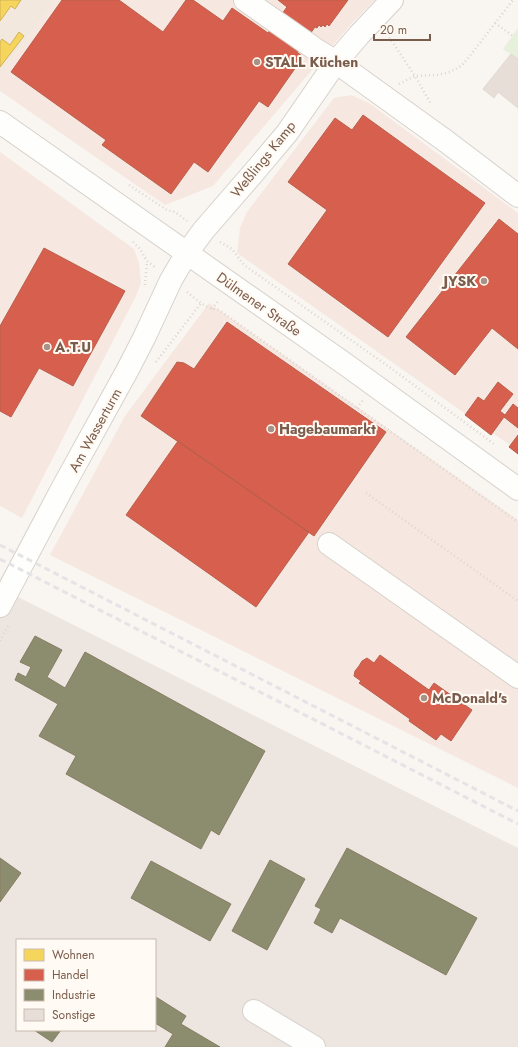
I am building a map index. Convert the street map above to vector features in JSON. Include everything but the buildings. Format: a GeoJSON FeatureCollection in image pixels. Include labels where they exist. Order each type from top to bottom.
{"type":"FeatureCollection","features":[{"type":"Feature","properties":{"kind":"street"},"geometry":{"type":"LineString","coordinates":[[245,0],[380,93],[518,196]]}},
{"type":"Feature","properties":{"kind":"street","name":"Weßlings Kamp"},"geometry":{"type":"LineString","coordinates":[[187,253],[203,231],[287,132],[336,62],[392,0]]}},
{"type":"Feature","properties":{"kind":"street","name":"Dülmener Straße"},"geometry":{"type":"LineString","coordinates":[[0,122],[362,376],[518,489]]}},
{"type":"Feature","properties":{"kind":"street","name":"Am Wasserturm"},"geometry":{"type":"LineString","coordinates":[[0,606],[127,371],[171,280],[187,253]]}},
{"type":"Feature","properties":{"kind":"street"},"geometry":{"type":"LineString","coordinates":[[329,544],[518,677]]}},
{"type":"Feature","properties":{"kind":"street"},"geometry":{"type":"LineString","coordinates":[[254,1011],[314,1047]]}},
{"type":"Feature","properties":{"kind":"path"},"geometry":{"type":"LineString","coordinates":[[380,93],[415,76],[437,75],[450,72],[461,66],[513,0]]}},
{"type":"Feature","properties":{"kind":"path"},"geometry":{"type":"LineString","coordinates":[[376,17],[415,76]]}},
{"type":"Feature","properties":{"kind":"path"},"geometry":{"type":"LineString","coordinates":[[496,23],[513,36]]}},
{"type":"Feature","properties":{"kind":"path"},"geometry":{"type":"LineString","coordinates":[[203,231],[232,249],[244,265],[388,366],[499,448]]}},
{"type":"Feature","properties":{"kind":"path"},"geometry":{"type":"LineString","coordinates":[[140,249],[147,261]]}},
{"type":"Feature","properties":{"kind":"path"},"geometry":{"type":"LineString","coordinates":[[201,303],[212,309],[219,310],[518,522]]}},
{"type":"Feature","properties":{"kind":"path"},"geometry":{"type":"LineString","coordinates":[[366,493],[518,601]]}},
{"type":"Feature","properties":{"kind":"shaded area"},"geometry":{"type":"Polygon","coordinates":[[[0,0],[55,0],[0,75],[0,0]]]}},
{"type":"Feature","properties":{"kind":"shaded area"},"geometry":{"type":"Polygon","coordinates":[[[55,0],[375,0],[352,23],[213,186],[165,205],[0,91],[0,75],[55,0]]]}},
{"type":"Feature","properties":{"kind":"shaded area"},"geometry":{"type":"Polygon","coordinates":[[[351,95],[369,103],[518,213],[518,451],[237,253],[240,228],[247,212],[334,98],[351,95]]]}},
{"type":"Feature","properties":{"kind":"shaded area"},"geometry":{"type":"Polygon","coordinates":[[[0,152],[134,249],[139,263],[141,283],[136,296],[22,518],[0,506],[0,152]]]}},
{"type":"Feature","properties":{"kind":"shaded area"},"geometry":{"type":"Polygon","coordinates":[[[209,303],[518,520],[518,788],[50,555],[125,416],[209,303]]]}},
{"type":"Feature","properties":{"kind":"shaded area"},"geometry":{"type":"Polygon","coordinates":[[[0,588],[518,848],[518,1047],[0,1047],[0,588]]]}},
{"type":"Feature","properties":{"kind":"green space"},"geometry":{"type":"Polygon","coordinates":[[[518,28],[518,59],[503,49],[518,28]]]}},
{"type":"Feature","properties":{"kind":"railway"},"geometry":{"type":"LineString","coordinates":[[0,545],[518,811]]}},
{"type":"Feature","properties":{"kind":"railway"},"geometry":{"type":"LineString","coordinates":[[0,559],[518,824]]}},
{"type":"Feature","properties":{"kind":"place","name":"STALL Küchen"},"geometry":{"type":"Point","coordinates":[257,62]}},
{"type":"Feature","properties":{"kind":"place","name":"JYSK"},"geometry":{"type":"Point","coordinates":[484,281]}},
{"type":"Feature","properties":{"kind":"place","name":"A.T.U"},"geometry":{"type":"Point","coordinates":[47,347]}},
{"type":"Feature","properties":{"kind":"place","name":"Hagebaumarkt"},"geometry":{"type":"Point","coordinates":[271,429]}},
{"type":"Feature","properties":{"kind":"place","name":"McDonald's"},"geometry":{"type":"Point","coordinates":[424,698]}}]}
